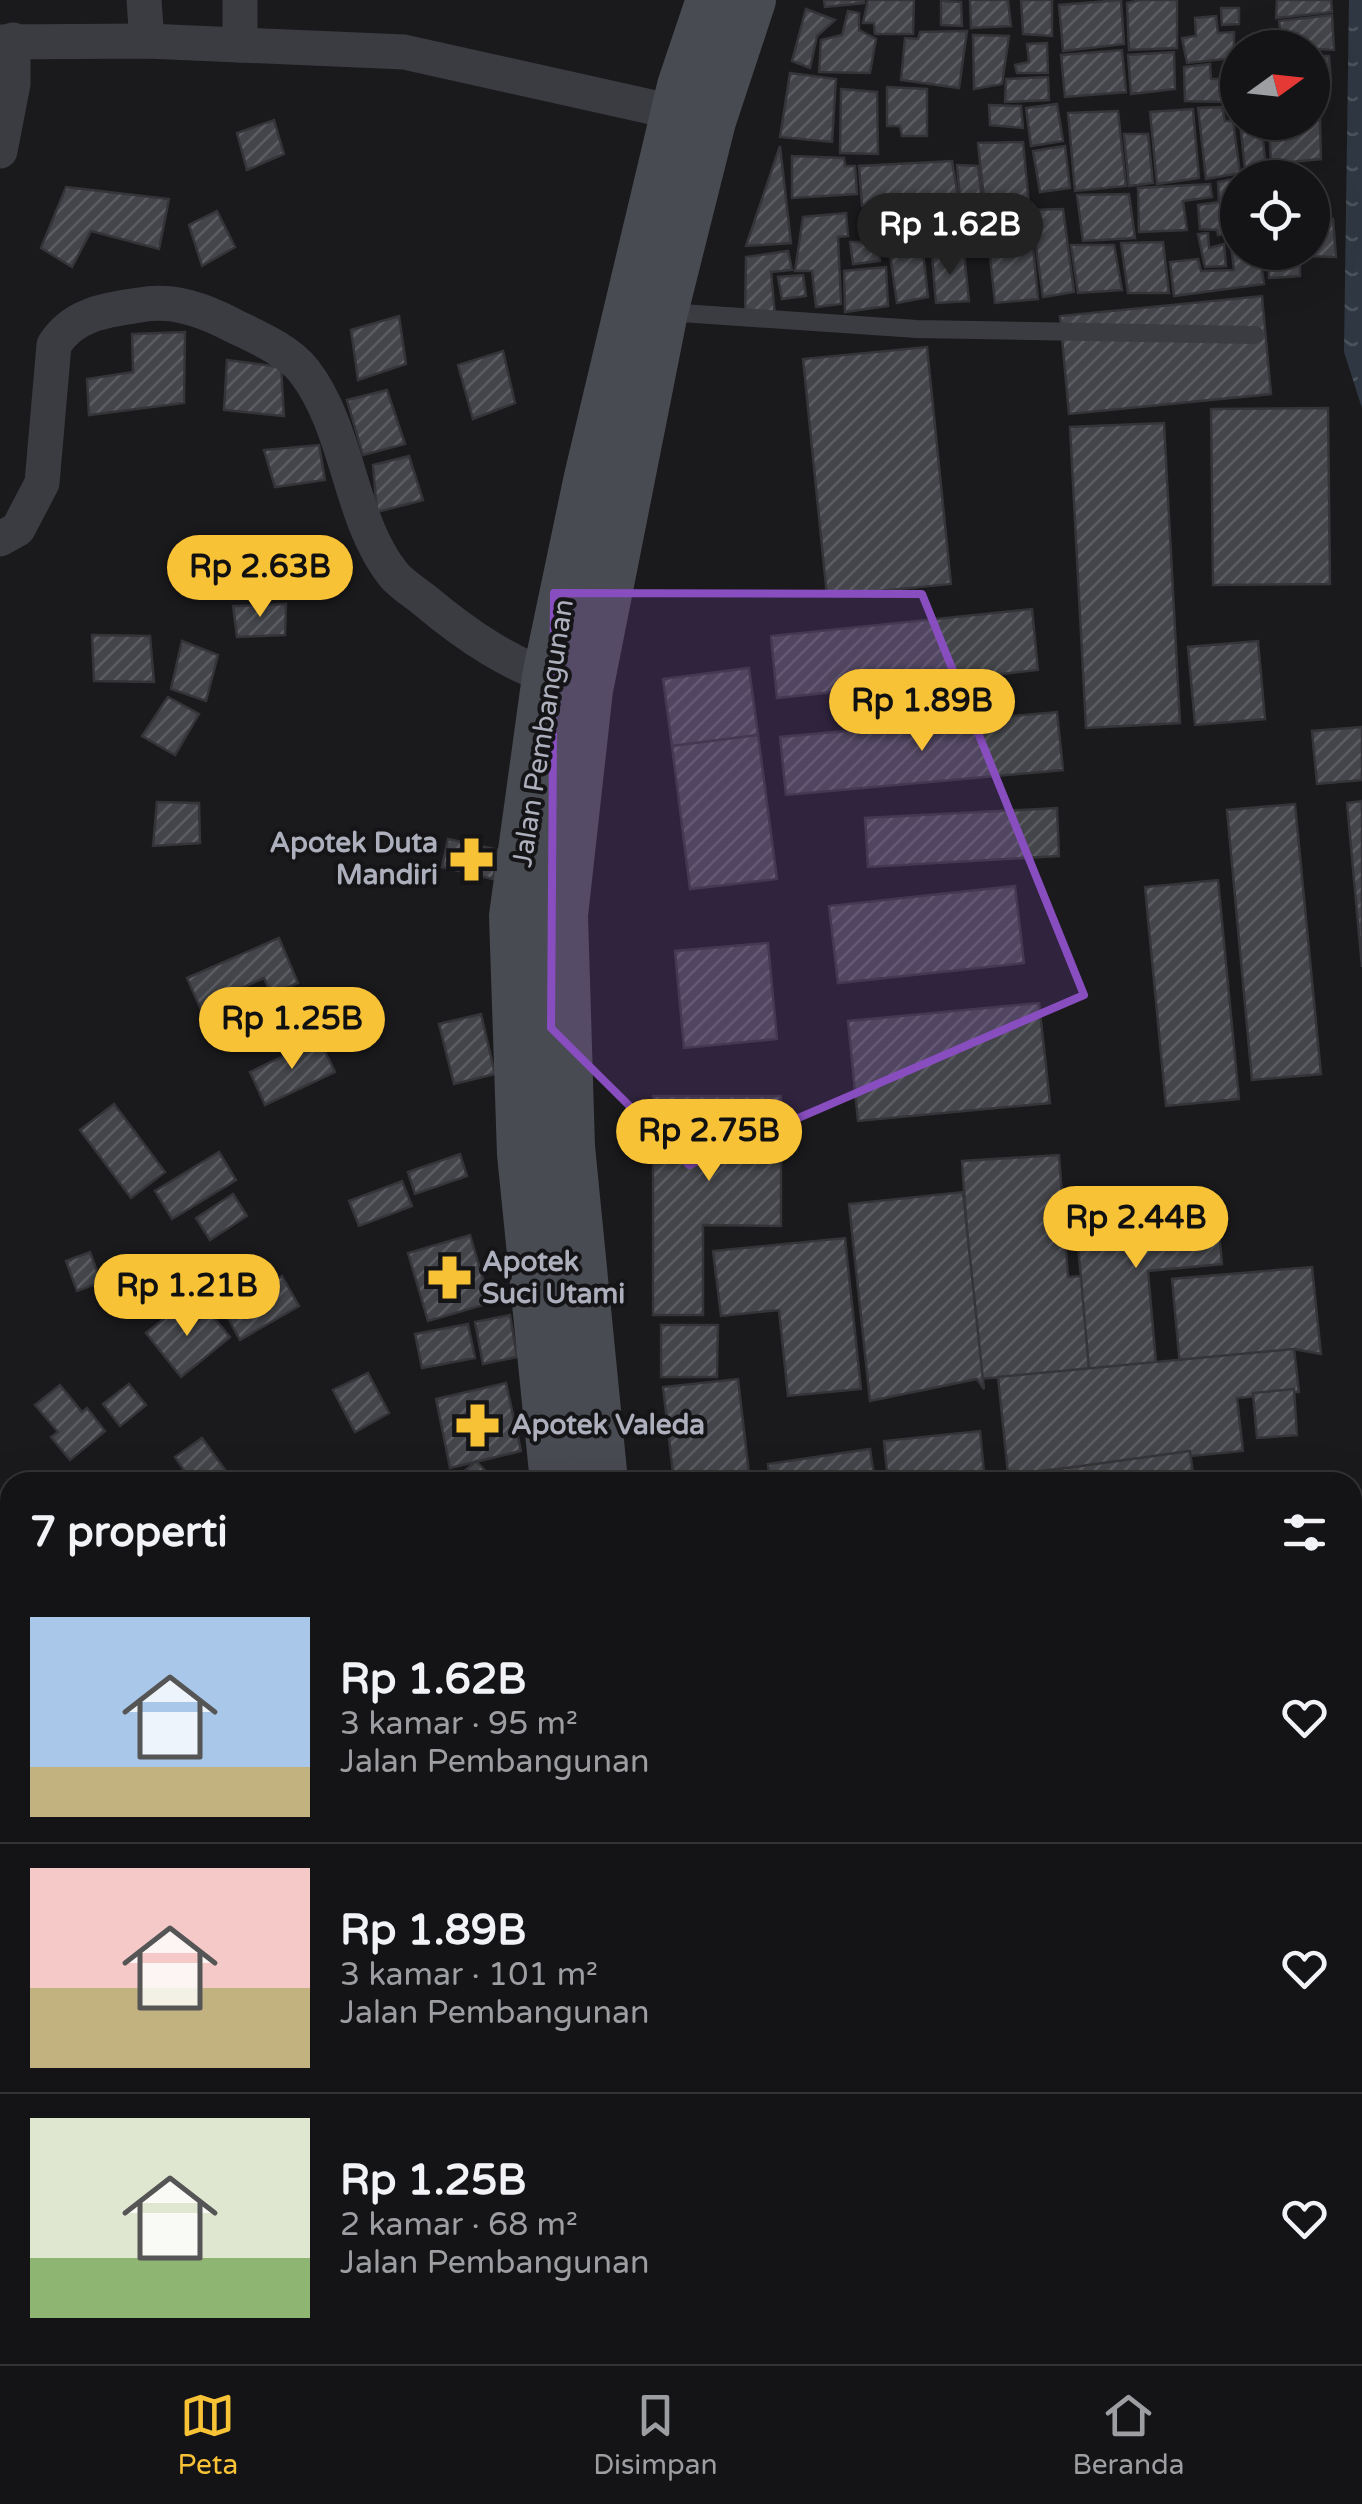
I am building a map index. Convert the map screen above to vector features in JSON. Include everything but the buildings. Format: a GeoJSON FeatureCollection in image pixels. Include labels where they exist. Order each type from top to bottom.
{"type":"FeatureCollection","features":[{"type":"Feature","properties":{"kind":"main road","name":"Jalan Pembangunan"},"geometry":{"type":"LineString","coordinates":[[554,1472],[522,1154],[514,916],[568,684],[663,312],[711,0]]}},
{"type":"Feature","properties":{"kind":"main road","name":"Jalan Pembangunan"},"geometry":{"type":"LineString","coordinates":[[601,1472],[570,1147],[562,915],[568,684],[626,308],[694,116],[751,0]]}},
{"type":"Feature","properties":{"kind":"street"},"geometry":{"type":"LineString","coordinates":[[144,0],[147,40]]}},
{"type":"Feature","properties":{"kind":"street"},"geometry":{"type":"LineString","coordinates":[[240,0],[240,45]]}},
{"type":"Feature","properties":{"kind":"street"},"geometry":{"type":"LineString","coordinates":[[0,151],[13,84],[6,41],[147,40],[404,52],[694,116]]}},
{"type":"Feature","properties":{"kind":"street"},"geometry":{"type":"LineString","coordinates":[[0,539],[18,529],[42,484],[54,344],[64,328],[97,312],[163,301],[214,315],[266,342],[304,370],[332,422],[369,529],[394,575],[484,646],[568,684]]}},
{"type":"Feature","properties":{"kind":"lane"},"geometry":{"type":"LineString","coordinates":[[663,312],[917,329],[1255,335]]}},
{"type":"Feature","properties":{"kind":"highlighted area"},"geometry":{"type":"Polygon","coordinates":[[[554,593],[922,594],[1084,995],[689,1165],[551,1028],[554,593]]]}},
{"type":"Feature","properties":{"kind":"water"},"geometry":{"type":"Polygon","coordinates":[[[1349,0],[1362,0],[1362,408],[1344,352],[1349,0]]]}},
{"type":"Feature","properties":{"kind":"place","name":"Apotek Duta Mandiri"},"geometry":{"type":"Point","coordinates":[471,859]}},
{"type":"Feature","properties":{"kind":"place","name":"Apotek Suci Utami"},"geometry":{"type":"Point","coordinates":[449,1278]}},
{"type":"Feature","properties":{"kind":"place","name":"Apotek Valeda"},"geometry":{"type":"Point","coordinates":[478,1425]}}]}
